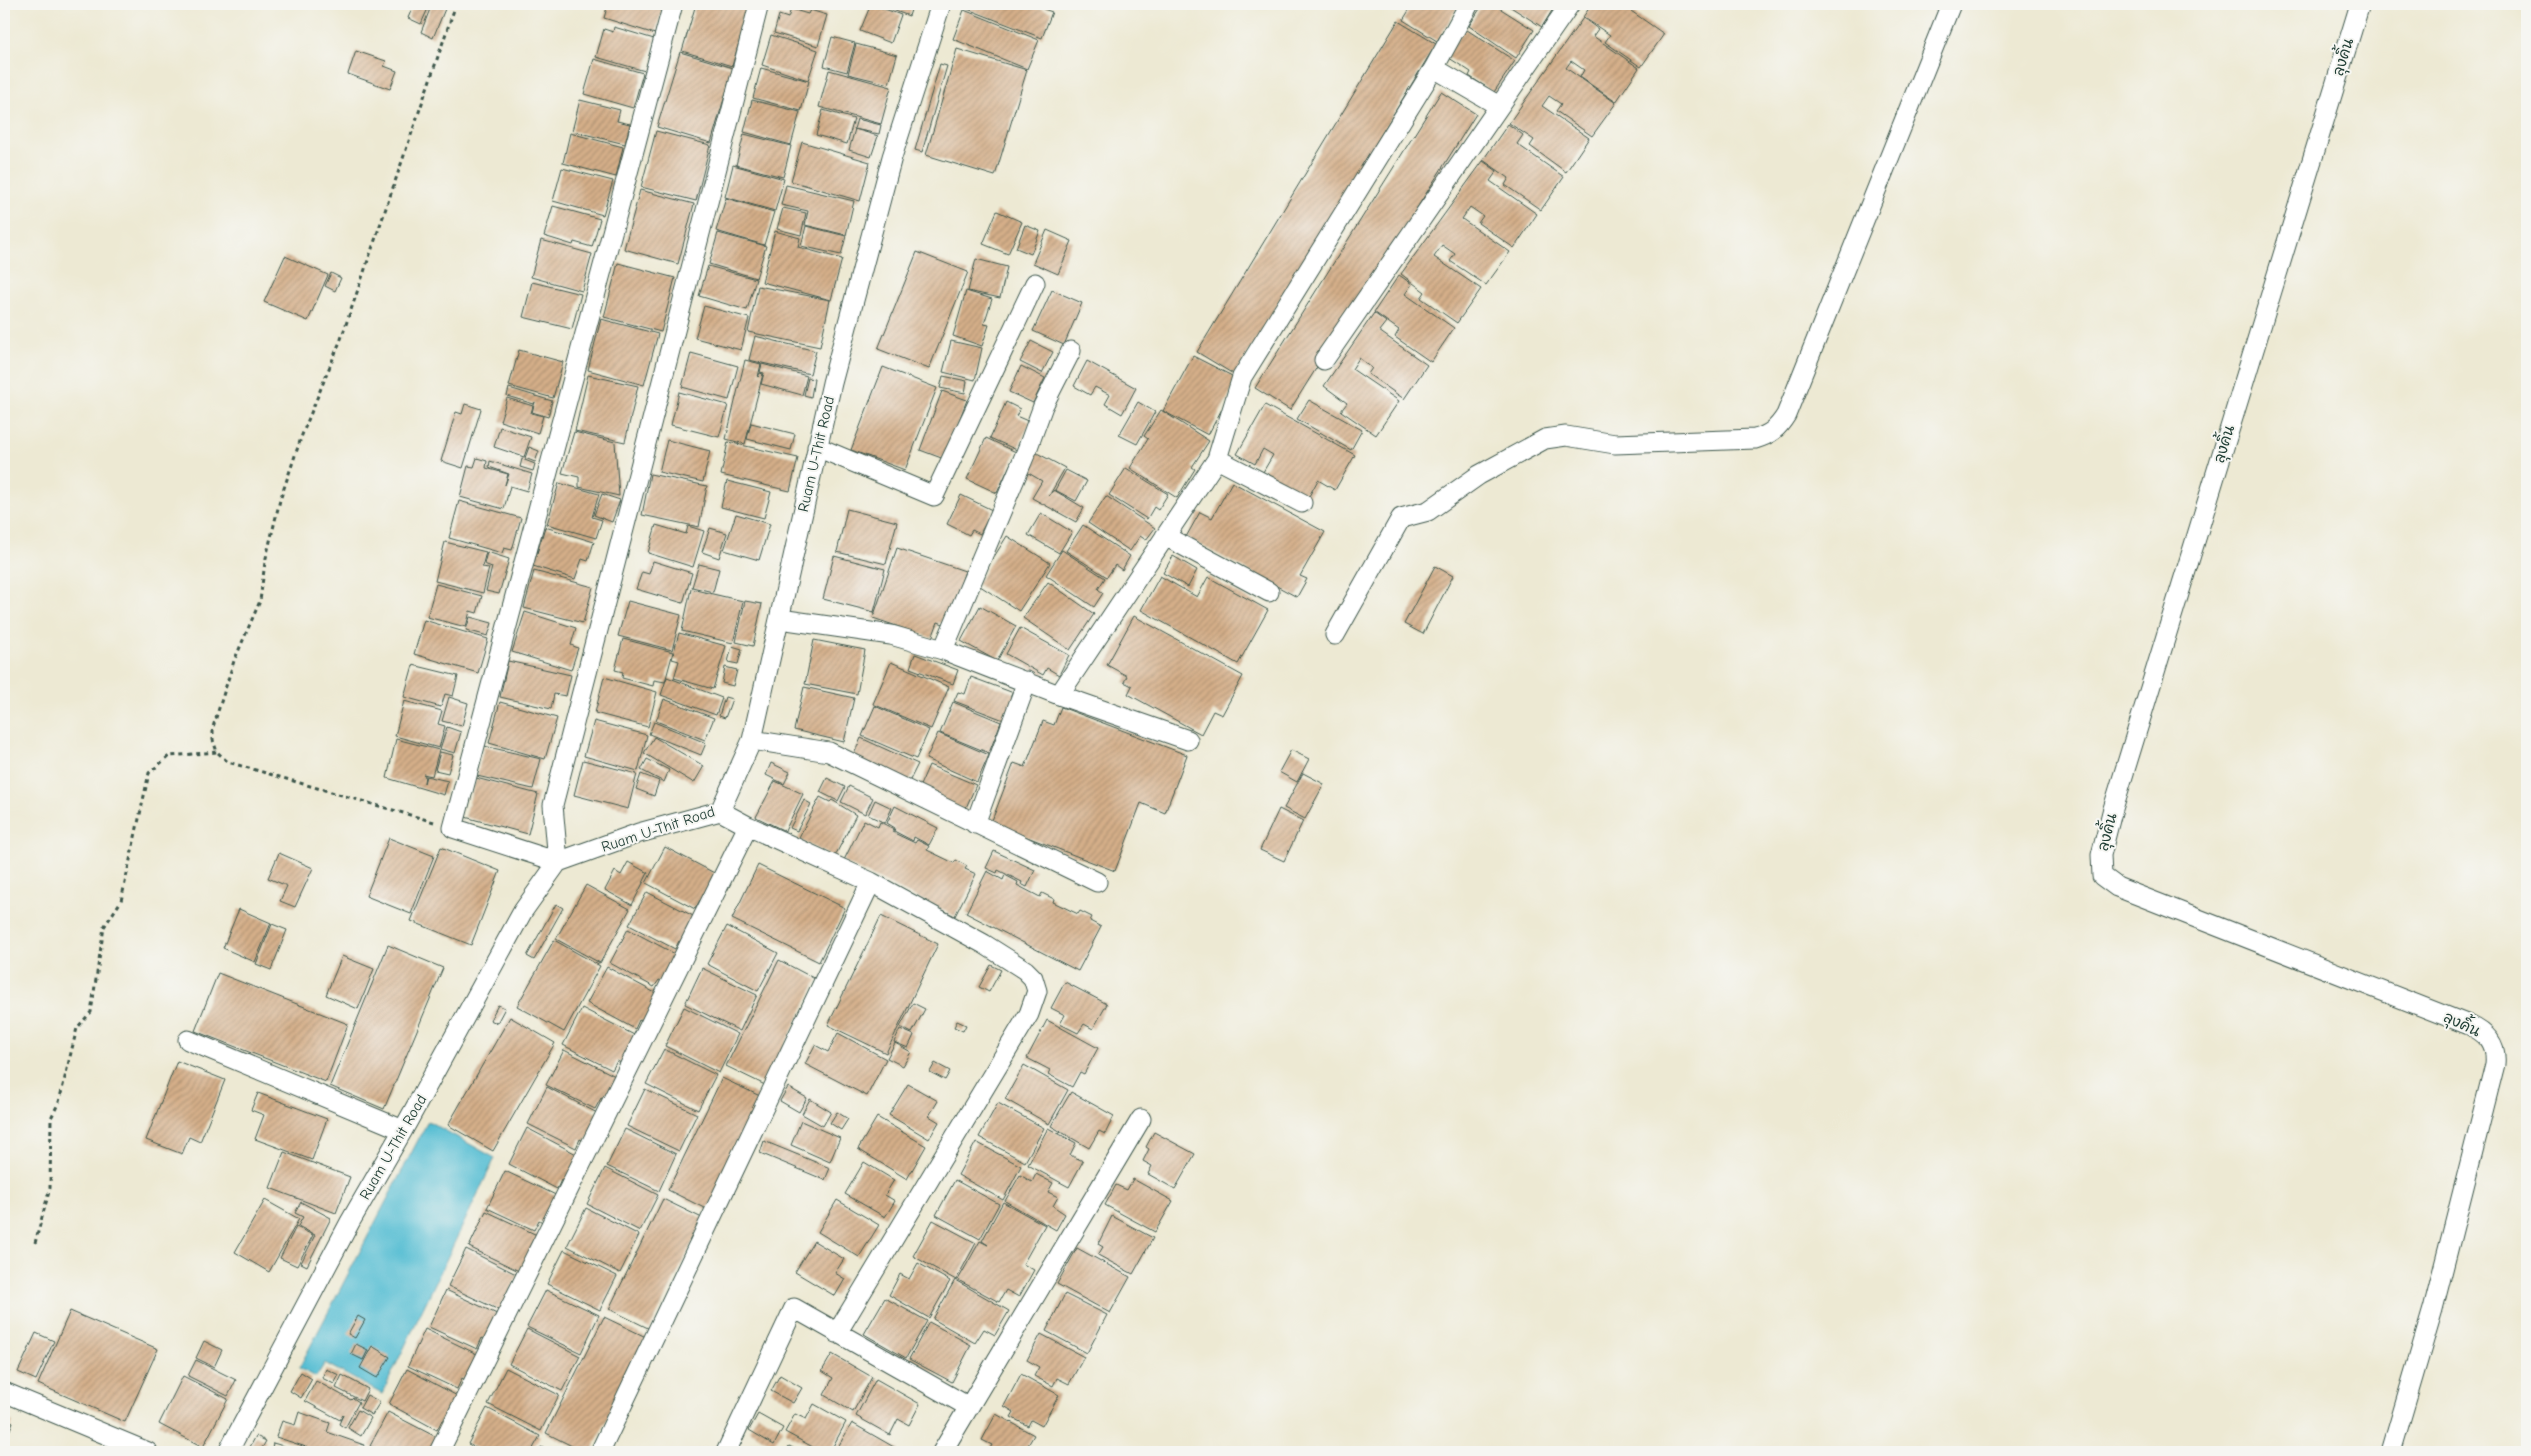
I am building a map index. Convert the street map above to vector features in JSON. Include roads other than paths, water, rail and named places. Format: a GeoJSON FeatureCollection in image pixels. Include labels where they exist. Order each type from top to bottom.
{"type":"FeatureCollection","features":[{"type":"Feature","properties":{"kind":"street"},"geometry":{"type":"LineString","coordinates":[[673,4],[453,828],[558,862],[553,805],[759,4]]}},
{"type":"Feature","properties":{"kind":"street","name":"Ruam U-Thit Road"},"geometry":{"type":"LineString","coordinates":[[228,1452],[350,1222],[403,1130],[523,911],[558,862],[639,833],[720,811],[752,740],[817,447],[892,157],[941,4]]}},
{"type":"Feature","properties":{"kind":"street"},"geometry":{"type":"LineString","coordinates":[[1059,695],[1217,459],[1242,377],[1434,68],[1469,4]]}},
{"type":"Feature","properties":{"kind":"street"},"geometry":{"type":"LineString","coordinates":[[1324,360],[1570,4]]}},
{"type":"Feature","properties":{"kind":"street"},"geometry":{"type":"LineString","coordinates":[[1335,635],[1401,518],[1428,511],[1479,475],[1538,441],[1566,436],[1615,444],[1755,438],[1764,436],[1779,425],[1786,415],[1951,4]]}},
{"type":"Feature","properties":{"kind":"street","name":"ลุงคิ้น"},"geometry":{"type":"LineString","coordinates":[[2360,4],[2112,812],[2100,866],[2102,876],[2117,887],[2470,1025],[2491,1040],[2496,1055],[2495,1064],[2433,1309],[2391,1452]]}},
{"type":"Feature","properties":{"kind":"street"},"geometry":{"type":"LineString","coordinates":[[1434,68],[1499,106]]}},
{"type":"Feature","properties":{"kind":"street"},"geometry":{"type":"LineString","coordinates":[[817,447],[934,496],[1035,283]]}},
{"type":"Feature","properties":{"kind":"street"},"geometry":{"type":"LineString","coordinates":[[943,650],[1027,450],[1036,422],[1071,351]]}},
{"type":"Feature","properties":{"kind":"street"},"geometry":{"type":"LineString","coordinates":[[1217,459],[1302,503]]}},
{"type":"Feature","properties":{"kind":"street"},"geometry":{"type":"LineString","coordinates":[[1165,536],[1269,592]]}},
{"type":"Feature","properties":{"kind":"street"},"geometry":{"type":"LineString","coordinates":[[780,619],[891,635],[943,650],[1059,695],[1188,740]]}},
{"type":"Feature","properties":{"kind":"street"},"geometry":{"type":"LineString","coordinates":[[975,824],[1027,681]]}},
{"type":"Feature","properties":{"kind":"street"},"geometry":{"type":"LineString","coordinates":[[752,740],[829,752],[1097,882]]}},
{"type":"Feature","properties":{"kind":"street"},"geometry":{"type":"LineString","coordinates":[[720,811],[748,826],[871,882],[984,944],[1025,970],[1033,978],[1037,991],[1029,1014],[837,1333]]}},
{"type":"Feature","properties":{"kind":"street"},"geometry":{"type":"LineString","coordinates":[[440,1450],[748,826]]}},
{"type":"Feature","properties":{"kind":"street"},"geometry":{"type":"LineString","coordinates":[[600,1452],[871,882]]}},
{"type":"Feature","properties":{"kind":"street"},"geometry":{"type":"LineString","coordinates":[[188,1040],[403,1130]]}},
{"type":"Feature","properties":{"kind":"street"},"geometry":{"type":"LineString","coordinates":[[942,1452],[1141,1119]]}},
{"type":"Feature","properties":{"kind":"street"},"geometry":{"type":"LineString","coordinates":[[726,1452],[794,1308],[969,1407]]}},
{"type":"Feature","properties":{"kind":"street"},"geometry":{"type":"LineString","coordinates":[[4,1392],[148,1452]]}},
{"type":"Feature","properties":{"kind":"water"},"geometry":{"type":"Polygon","coordinates":[[[428,1121],[495,1158],[382,1394],[325,1363],[316,1377],[299,1368],[428,1121]]]}}]}
